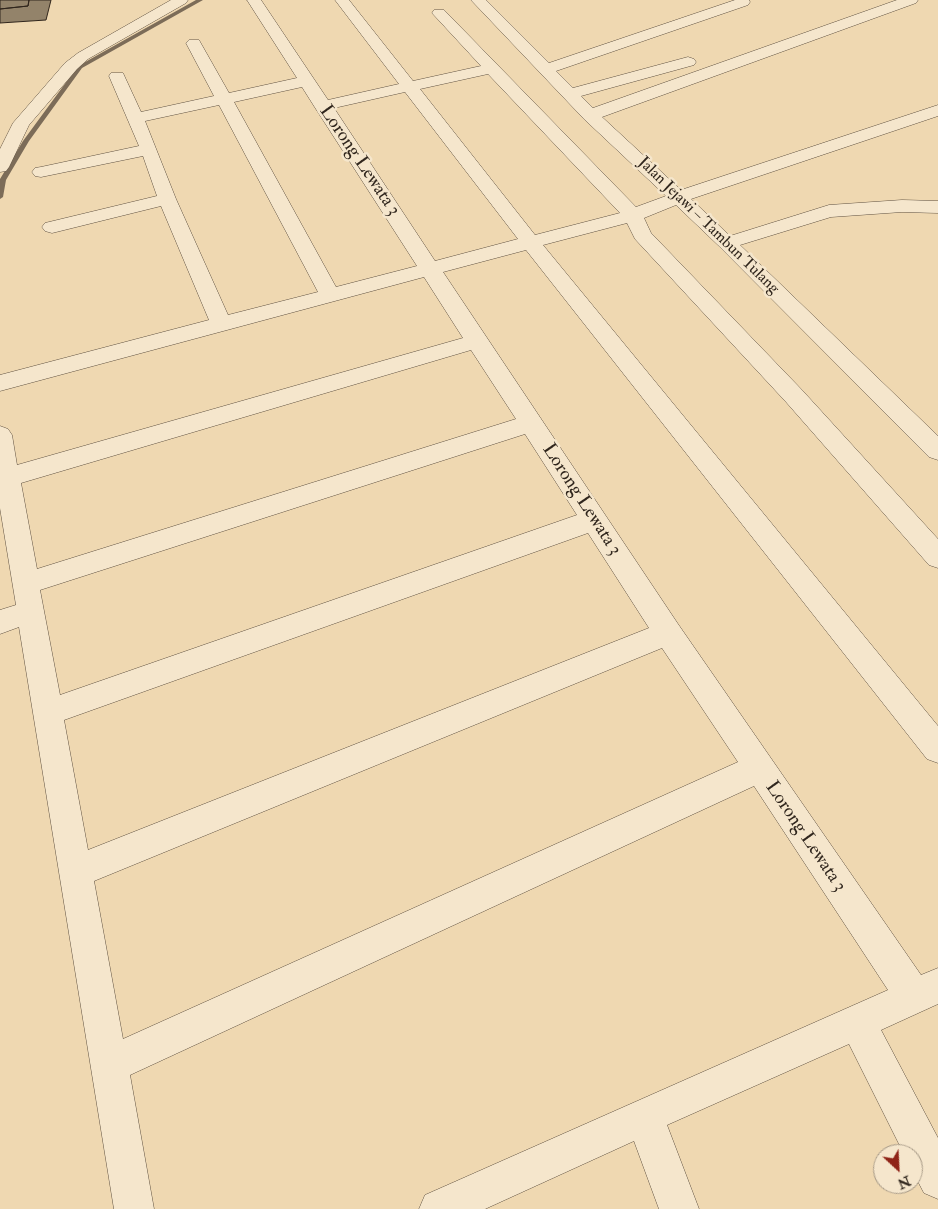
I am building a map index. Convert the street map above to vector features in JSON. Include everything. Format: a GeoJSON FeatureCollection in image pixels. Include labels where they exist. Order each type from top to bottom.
{"type":"FeatureCollection","features":[{"type":"Feature","properties":{"kind":"street"},"geometry":{"type":"LineString","coordinates":[[0,167],[21,123],[71,66],[84,56],[181,0]]}},
{"type":"Feature","properties":{"kind":"street","name":"Lorong Lewata 3"},"geometry":{"type":"LineString","coordinates":[[254,0],[668,633],[759,768],[926,991]]}},
{"type":"Feature","properties":{"kind":"street"},"geometry":{"type":"LineString","coordinates":[[342,0],[532,244],[938,749]]}},
{"type":"Feature","properties":{"kind":"street","name":"Jalan Jejawi – Tambun Tulang"},"geometry":{"type":"LineString","coordinates":[[478,0],[506,48],[545,70],[571,94],[590,115],[727,242],[938,451]]}},
{"type":"Feature","properties":{"kind":"street"},"geometry":{"type":"LineString","coordinates":[[590,115],[911,0]]}},
{"type":"Feature","properties":{"kind":"street"},"geometry":{"type":"LineString","coordinates":[[545,70],[743,2]]}},
{"type":"Feature","properties":{"kind":"street"},"geometry":{"type":"LineString","coordinates":[[439,12],[633,215],[642,235],[794,396],[938,557]]}},
{"type":"Feature","properties":{"kind":"street"},"geometry":{"type":"LineString","coordinates":[[571,94],[757,43],[789,29],[802,26],[825,30]]}},
{"type":"Feature","properties":{"kind":"street"},"geometry":{"type":"LineString","coordinates":[[194,43],[331,296]]}},
{"type":"Feature","properties":{"kind":"street"},"geometry":{"type":"LineString","coordinates":[[478,54],[506,48]]}},
{"type":"Feature","properties":{"kind":"street"},"geometry":{"type":"LineString","coordinates":[[322,106],[492,68]]}},
{"type":"Feature","properties":{"kind":"street"},"geometry":{"type":"LineString","coordinates":[[117,76],[149,149],[167,199],[222,325]]}},
{"type":"Feature","properties":{"kind":"street"},"geometry":{"type":"LineString","coordinates":[[135,118],[306,81]]}},
{"type":"Feature","properties":{"kind":"street"},"geometry":{"type":"LineString","coordinates":[[0,384],[532,244],[633,215],[678,197],[938,110]]}},
{"type":"Feature","properties":{"kind":"street"},"geometry":{"type":"LineString","coordinates":[[871,147],[909,137]]}},
{"type":"Feature","properties":{"kind":"street"},"geometry":{"type":"LineString","coordinates":[[41,172],[149,149]]}},
{"type":"Feature","properties":{"kind":"street"},"geometry":{"type":"LineString","coordinates":[[52,227],[167,199]]}},
{"type":"Feature","properties":{"kind":"street"},"geometry":{"type":"LineString","coordinates":[[727,242],[829,211],[902,206],[938,207]]}},
{"type":"Feature","properties":{"kind":"street"},"geometry":{"type":"LineString","coordinates":[[8,477],[478,342]]}},
{"type":"Feature","properties":{"kind":"street"},"geometry":{"type":"LineString","coordinates":[[18,606],[531,423]]}},
{"type":"Feature","properties":{"kind":"street"},"geometry":{"type":"LineString","coordinates":[[0,434],[8,477],[18,606],[47,713],[134,1209]]}},
{"type":"Feature","properties":{"kind":"street"},"geometry":{"type":"LineString","coordinates":[[47,713],[594,520]]}},
{"type":"Feature","properties":{"kind":"street"},"geometry":{"type":"LineString","coordinates":[[75,872],[668,633]]}},
{"type":"Feature","properties":{"kind":"street"},"geometry":{"type":"LineString","coordinates":[[109,1065],[759,768]]}},
{"type":"Feature","properties":{"kind":"street"},"geometry":{"type":"LineString","coordinates":[[446,1208],[644,1116],[926,991]]}},
{"type":"Feature","properties":{"kind":"street"},"geometry":{"type":"LineString","coordinates":[[857,1022],[938,1179]]}},
{"type":"Feature","properties":{"kind":"street"},"geometry":{"type":"LineString","coordinates":[[644,1116],[679,1209]]}},
{"type":"Feature","properties":{"kind":"building"},"geometry":{"type":"Polygon","coordinates":[[[0,0],[29,0],[28,6],[0,9],[0,0]]]}},
{"type":"Feature","properties":{"kind":"building"},"geometry":{"type":"Polygon","coordinates":[[[29,0],[51,0],[46,20],[0,23],[0,9],[28,6],[29,0]]]}},
{"type":"Feature","properties":{"kind":"waterway"},"geometry":{"type":"LineString","coordinates":[[0,197],[3,180],[26,141],[80,67],[200,0]]}}]}
